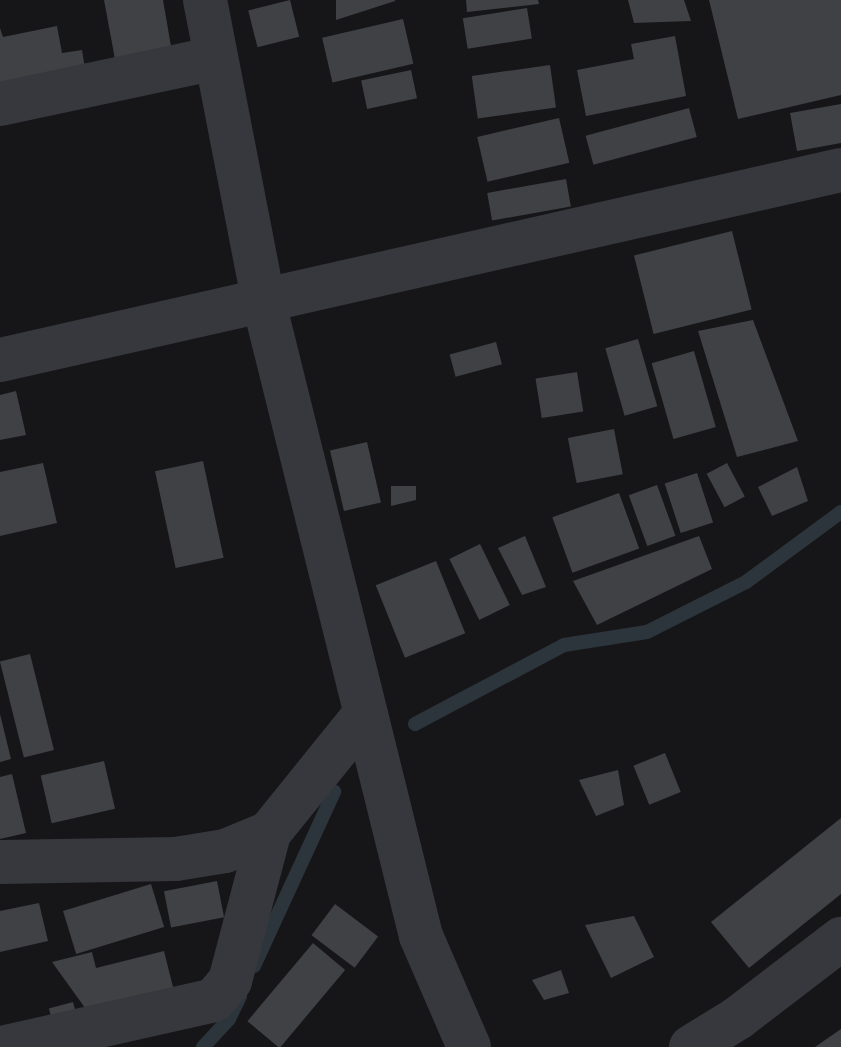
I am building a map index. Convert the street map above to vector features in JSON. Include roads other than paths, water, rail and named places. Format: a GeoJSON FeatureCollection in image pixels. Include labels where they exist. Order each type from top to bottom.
{"type":"FeatureCollection","features":[{"type":"Feature","properties":{"kind":"street"},"geometry":{"type":"LineString","coordinates":[[205,0],[263,299],[421,936],[469,1047]]}},
{"type":"Feature","properties":{"kind":"street"},"geometry":{"type":"LineString","coordinates":[[0,104],[216,58]]}},
{"type":"Feature","properties":{"kind":"street"},"geometry":{"type":"LineString","coordinates":[[0,360],[841,170]]}},
{"type":"Feature","properties":{"kind":"street"},"geometry":{"type":"LineString","coordinates":[[6,1047],[214,1000],[230,981],[269,833],[366,713]]}},
{"type":"Feature","properties":{"kind":"street"},"geometry":{"type":"LineString","coordinates":[[0,862],[176,859],[225,851],[269,833]]}},
{"type":"Feature","properties":{"kind":"street"},"geometry":{"type":"LineString","coordinates":[[691,1047],[841,939]]}},
{"type":"Feature","properties":{"kind":"waterway"},"geometry":{"type":"LineString","coordinates":[[415,724],[564,645],[647,632],[746,582],[841,512]]}},
{"type":"Feature","properties":{"kind":"waterway"},"geometry":{"type":"LineString","coordinates":[[254,966],[334,792]]}},
{"type":"Feature","properties":{"kind":"waterway"},"geometry":{"type":"LineString","coordinates":[[203,1047],[229,1019],[240,996]]}}]}
